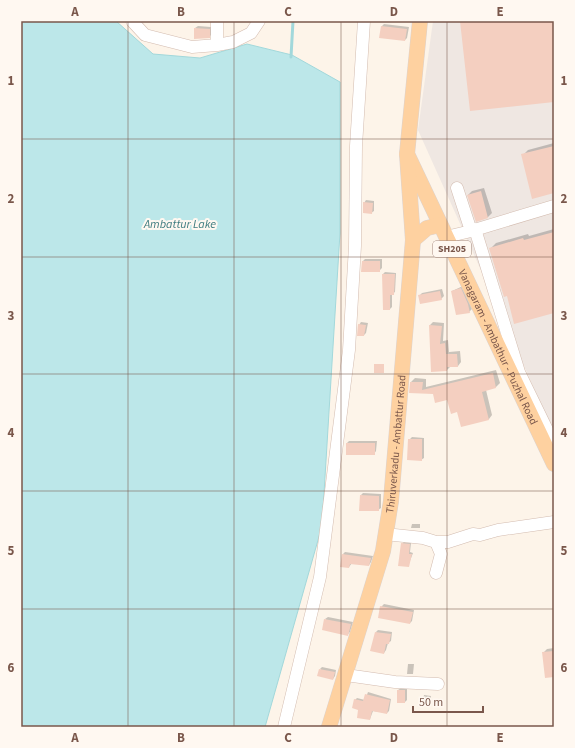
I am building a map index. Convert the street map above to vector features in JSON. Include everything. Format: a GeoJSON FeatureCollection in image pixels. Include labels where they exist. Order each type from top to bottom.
{"type":"FeatureCollection","features":[{"type":"Feature","properties":{"kind":"main road"},"geometry":{"type":"LineString","coordinates":[[407,154],[420,21]]}},
{"type":"Feature","properties":{"kind":"main road","name":"Vanagaram - Ambathur - Puzhal Road"},"geometry":{"type":"LineString","coordinates":[[407,154],[554,464]]}},
{"type":"Feature","properties":{"kind":"main road","name":"Thiruverkadu - Ambattur Road"},"geometry":{"type":"LineString","coordinates":[[329,727],[373,587],[391,501],[413,240],[407,154]]}},
{"type":"Feature","properties":{"kind":"main road"},"geometry":{"type":"LineString","coordinates":[[413,240],[427,228],[443,231]]}},
{"type":"Feature","properties":{"kind":"street"},"geometry":{"type":"LineString","coordinates":[[132,21],[145,35],[168,42],[192,46],[217,45],[233,42],[252,32],[259,21]]}},
{"type":"Feature","properties":{"kind":"street"},"geometry":{"type":"LineString","coordinates":[[217,21],[217,45]]}},
{"type":"Feature","properties":{"kind":"street"},"geometry":{"type":"LineString","coordinates":[[284,727],[320,577],[349,350],[355,246],[356,146],[364,21]]}},
{"type":"Feature","properties":{"kind":"street"},"geometry":{"type":"LineString","coordinates":[[457,188],[473,230],[519,372],[554,444]]}},
{"type":"Feature","properties":{"kind":"street"},"geometry":{"type":"LineString","coordinates":[[443,231],[473,230],[554,206]]}},
{"type":"Feature","properties":{"kind":"street"},"geometry":{"type":"LineString","coordinates":[[385,534],[423,538],[436,542],[448,542],[473,534],[480,536],[498,530],[554,522]]}},
{"type":"Feature","properties":{"kind":"street"},"geometry":{"type":"LineString","coordinates":[[436,542],[441,554],[436,573]]}},
{"type":"Feature","properties":{"kind":"street"},"geometry":{"type":"LineString","coordinates":[[346,675],[395,682],[438,684]]}},
{"type":"Feature","properties":{"kind":"shaded area"},"geometry":{"type":"Polygon","coordinates":[[[433,21],[554,21],[554,433],[418,130],[433,21]]]}},
{"type":"Feature","properties":{"kind":"water","name":"Ambattur Lake"},"geometry":{"type":"Polygon","coordinates":[[[21,21],[116,21],[153,54],[200,58],[247,44],[292,55],[340,82],[340,233],[322,526],[265,727],[21,727],[21,21]]]}},
{"type":"Feature","properties":{"kind":"building"},"geometry":{"type":"Polygon","coordinates":[[[460,21],[554,21],[554,102],[470,111],[460,21]]]}},
{"type":"Feature","properties":{"kind":"building"},"geometry":{"type":"Polygon","coordinates":[[[381,26],[407,29],[405,41],[379,38],[381,26]]]}},
{"type":"Feature","properties":{"kind":"building"},"geometry":{"type":"Polygon","coordinates":[[[194,28],[210,29],[210,38],[194,39],[194,28]]]}},
{"type":"Feature","properties":{"kind":"building"},"geometry":{"type":"Polygon","coordinates":[[[554,146],[554,193],[532,199],[521,154],[554,146]]]}},
{"type":"Feature","properties":{"kind":"building"},"geometry":{"type":"Polygon","coordinates":[[[481,191],[488,218],[476,222],[467,195],[481,191]]]}},
{"type":"Feature","properties":{"kind":"building"},"geometry":{"type":"Polygon","coordinates":[[[363,202],[373,203],[372,214],[363,213],[363,202]]]}},
{"type":"Feature","properties":{"kind":"building"},"geometry":{"type":"Polygon","coordinates":[[[554,232],[554,313],[514,324],[507,296],[504,297],[489,248],[523,238],[524,240],[554,232]]]}},
{"type":"Feature","properties":{"kind":"building"},"geometry":{"type":"Polygon","coordinates":[[[362,261],[380,261],[380,272],[361,272],[362,261]]]}},
{"type":"Feature","properties":{"kind":"building"},"geometry":{"type":"Polygon","coordinates":[[[382,274],[395,274],[394,295],[390,295],[390,310],[383,310],[382,274]]]}},
{"type":"Feature","properties":{"kind":"building"},"geometry":{"type":"Polygon","coordinates":[[[461,288],[470,313],[456,315],[451,291],[461,288]]]}},
{"type":"Feature","properties":{"kind":"building"},"geometry":{"type":"Polygon","coordinates":[[[440,291],[442,300],[420,304],[418,295],[440,291]]]}},
{"type":"Feature","properties":{"kind":"building"},"geometry":{"type":"Polygon","coordinates":[[[358,324],[366,325],[364,336],[357,336],[358,324]]]}},
{"type":"Feature","properties":{"kind":"building"},"geometry":{"type":"Polygon","coordinates":[[[429,325],[442,326],[440,344],[445,343],[446,354],[457,354],[458,367],[447,367],[447,371],[431,372],[429,325]]]}},
{"type":"Feature","properties":{"kind":"building"},"geometry":{"type":"Polygon","coordinates":[[[374,364],[384,364],[384,373],[374,373],[374,364]]]}},
{"type":"Feature","properties":{"kind":"building"},"geometry":{"type":"Polygon","coordinates":[[[493,373],[496,388],[482,392],[489,420],[461,427],[457,412],[451,414],[447,400],[435,403],[433,394],[409,393],[410,382],[423,382],[422,390],[493,373]]]}},
{"type":"Feature","properties":{"kind":"building"},"geometry":{"type":"Polygon","coordinates":[[[408,439],[422,439],[422,461],[407,460],[408,439]]]}},
{"type":"Feature","properties":{"kind":"building"},"geometry":{"type":"Polygon","coordinates":[[[346,443],[375,443],[375,455],[346,455],[346,443]]]}},
{"type":"Feature","properties":{"kind":"building"},"geometry":{"type":"Polygon","coordinates":[[[360,495],[379,496],[379,511],[359,511],[360,495]]]}},
{"type":"Feature","properties":{"kind":"building"},"geometry":{"type":"Polygon","coordinates":[[[401,543],[410,544],[409,554],[412,554],[409,567],[398,566],[401,543]]]}},
{"type":"Feature","properties":{"kind":"building"},"geometry":{"type":"Polygon","coordinates":[[[342,554],[371,558],[369,566],[350,564],[349,568],[340,567],[342,554]]]}},
{"type":"Feature","properties":{"kind":"building"},"geometry":{"type":"Polygon","coordinates":[[[380,606],[413,612],[410,624],[378,618],[380,606]]]}},
{"type":"Feature","properties":{"kind":"building"},"geometry":{"type":"Polygon","coordinates":[[[324,619],[351,624],[348,636],[322,630],[324,619]]]}},
{"type":"Feature","properties":{"kind":"building"},"geometry":{"type":"Polygon","coordinates":[[[375,632],[391,634],[389,644],[386,644],[384,654],[370,651],[375,632]]]}},
{"type":"Feature","properties":{"kind":"building"},"geometry":{"type":"Polygon","coordinates":[[[554,651],[554,677],[545,678],[542,652],[554,651]]]}},
{"type":"Feature","properties":{"kind":"building"},"geometry":{"type":"Polygon","coordinates":[[[319,669],[335,672],[333,680],[317,676],[319,669]]]}},
{"type":"Feature","properties":{"kind":"building"},"geometry":{"type":"Polygon","coordinates":[[[397,690],[405,690],[405,703],[397,703],[397,690]]]}},
{"type":"Feature","properties":{"kind":"building"},"geometry":{"type":"Polygon","coordinates":[[[365,694],[390,700],[387,714],[372,711],[370,720],[357,718],[358,710],[352,708],[354,699],[363,701],[365,694]]]}},
{"type":"Feature","properties":{"kind":"waterway"},"geometry":{"type":"LineString","coordinates":[[291,57],[293,21]]}}]}
